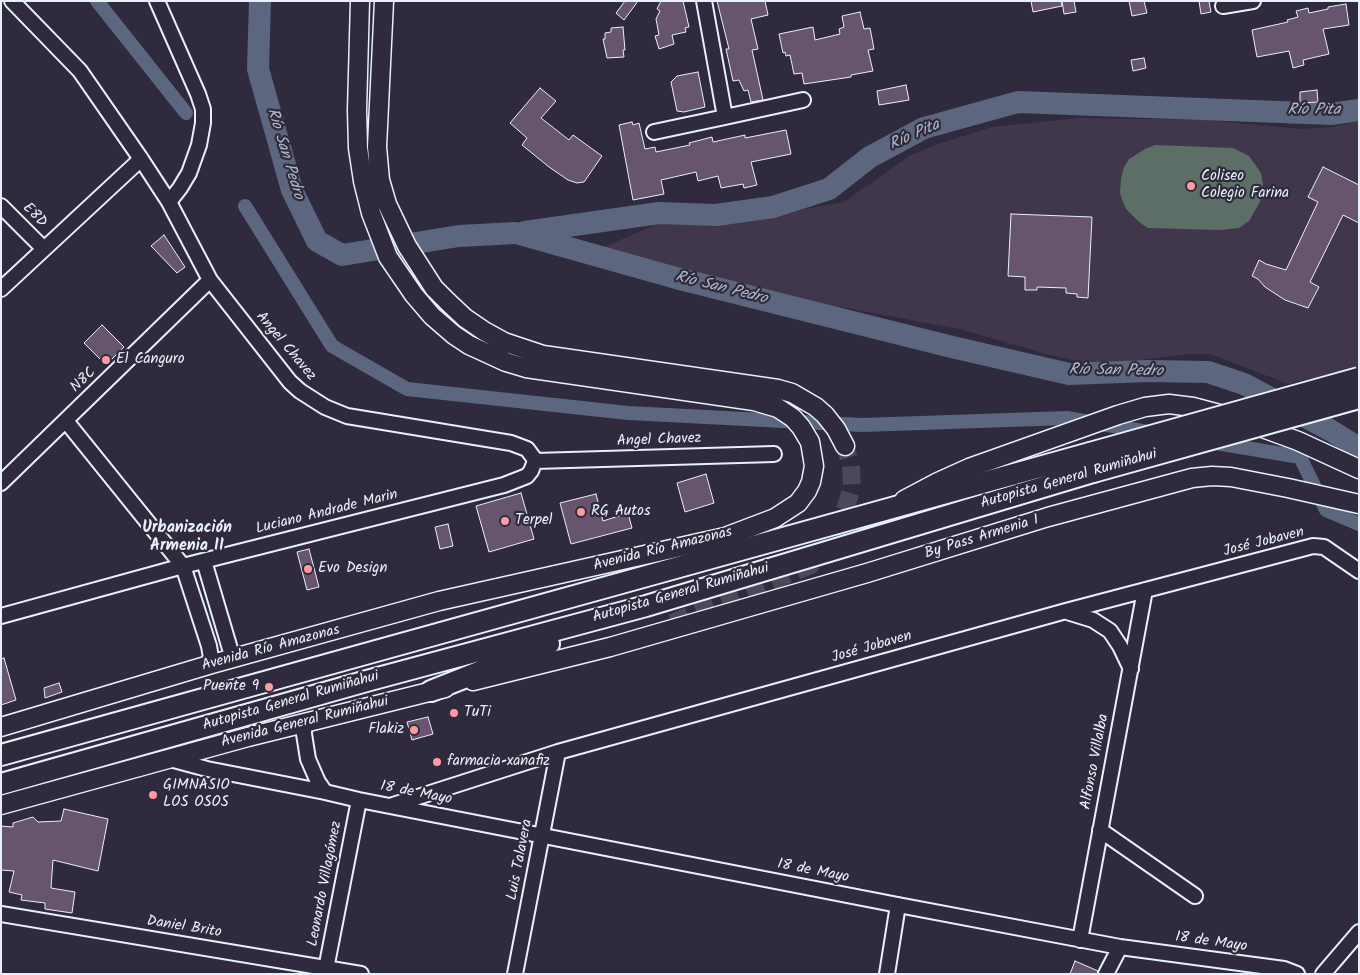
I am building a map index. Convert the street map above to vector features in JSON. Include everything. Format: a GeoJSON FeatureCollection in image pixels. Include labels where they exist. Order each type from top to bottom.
{"type":"FeatureCollection","features":[{"type":"Feature","properties":{"kind":"highway","name":"Autopista General Rumiñahui"},"geometry":{"type":"LineString","coordinates":[[1,784],[370,680],[646,606],[1091,462],[1359,378]]}},
{"type":"Feature","properties":{"kind":"highway","name":"Autopista General Rumiñahui"},"geometry":{"type":"LineString","coordinates":[[1,755],[883,511],[1359,398]]}},
{"type":"Feature","properties":{"kind":"highway"},"geometry":{"type":"LineString","coordinates":[[431,691],[646,606]]}},
{"type":"Feature","properties":{"kind":"main road","name":"Avenida Río Amazonas"},"geometry":{"type":"LineString","coordinates":[[1,727],[212,664],[439,601],[706,542],[733,534],[775,518],[791,508],[804,497],[812,482],[814,466],[812,450],[806,436],[793,418],[778,408],[754,401],[526,368],[487,355],[454,335],[432,316],[414,295],[388,257],[371,213],[363,181],[358,148],[357,110],[360,1]]}},
{"type":"Feature","properties":{"kind":"main road"},"geometry":{"type":"LineString","coordinates":[[384,1],[377,147],[380,180],[387,204],[406,246],[434,288],[465,318],[504,342],[543,355],[778,389],[804,399],[825,415],[836,429],[845,446]]}},
{"type":"Feature","properties":{"kind":"main road"},"geometry":{"type":"LineString","coordinates":[[883,511],[969,468],[1118,415],[1169,404],[1193,407],[1238,419],[1298,441],[1359,469]]}},
{"type":"Feature","properties":{"kind":"main road","name":"By Pass Armenia I"},"geometry":{"type":"LineString","coordinates":[[617,644],[867,573],[1048,517],[1192,478],[1231,477],[1351,502]]}},
{"type":"Feature","properties":{"kind":"main road","name":"Avenida General Rumiñahui"},"geometry":{"type":"LineString","coordinates":[[1,805],[304,722],[617,644]]}},
{"type":"Feature","properties":{"kind":"street","name":"Angel Chavez"},"geometry":{"type":"LineString","coordinates":[[12,1],[80,71],[169,202],[210,280],[290,382],[307,397],[347,416],[511,443],[527,449],[534,461],[774,454]]}},
{"type":"Feature","properties":{"kind":"street"},"geometry":{"type":"LineString","coordinates":[[158,1],[203,109],[203,123],[199,145],[189,173],[169,202]]}},
{"type":"Feature","properties":{"kind":"street"},"geometry":{"type":"LineString","coordinates":[[704,1],[725,117]]}},
{"type":"Feature","properties":{"kind":"street"},"geometry":{"type":"LineString","coordinates":[[1223,6],[1252,1]]}},
{"type":"Feature","properties":{"kind":"street"},"geometry":{"type":"LineString","coordinates":[[654,132],[803,100]]}},
{"type":"Feature","properties":{"kind":"street"},"geometry":{"type":"LineString","coordinates":[[1,289],[141,159]]}},
{"type":"Feature","properties":{"kind":"street","name":"E8D"},"geometry":{"type":"LineString","coordinates":[[1,206],[44,249]]}},
{"type":"Feature","properties":{"kind":"street","name":"N8C"},"geometry":{"type":"LineString","coordinates":[[1,483],[210,280]]}},
{"type":"Feature","properties":{"kind":"street"},"geometry":{"type":"LineString","coordinates":[[66,421],[182,566],[209,646],[212,664]]}},
{"type":"Feature","properties":{"kind":"street","name":"Luciano Andrade Marin"},"geometry":{"type":"LineString","coordinates":[[1,616],[182,566],[513,482],[527,476],[532,471],[534,461]]}},
{"type":"Feature","properties":{"kind":"street","name":"José Jobaven"},"geometry":{"type":"LineString","coordinates":[[392,806],[558,752],[1066,611],[1314,546],[1324,548],[1359,571]]}},
{"type":"Feature","properties":{"kind":"street"},"geometry":{"type":"LineString","coordinates":[[204,561],[233,659]]}},
{"type":"Feature","properties":{"kind":"street","name":"Alfonso Villalba"},"geometry":{"type":"LineString","coordinates":[[1080,940],[1145,590]]}},
{"type":"Feature","properties":{"kind":"street"},"geometry":{"type":"LineString","coordinates":[[1066,611],[1093,620],[1110,631],[1131,669]]}},
{"type":"Feature","properties":{"kind":"street"},"geometry":{"type":"LineString","coordinates":[[304,722],[308,759],[315,776],[325,792]]}},
{"type":"Feature","properties":{"kind":"street","name":"Luis Talavera"},"geometry":{"type":"LineString","coordinates":[[515,974],[558,752]]}},
{"type":"Feature","properties":{"kind":"street","name":"18 de Mayo"},"geometry":{"type":"LineString","coordinates":[[170,759],[206,769],[359,800],[1080,940],[1284,969],[1298,974]]}},
{"type":"Feature","properties":{"kind":"street","name":"Leonardo Villagómez"},"geometry":{"type":"LineString","coordinates":[[325,970],[359,800]]}},
{"type":"Feature","properties":{"kind":"street"},"geometry":{"type":"LineString","coordinates":[[1100,830],[1195,896]]}},
{"type":"Feature","properties":{"kind":"street"},"geometry":{"type":"LineString","coordinates":[[887,974],[898,905]]}},
{"type":"Feature","properties":{"kind":"street","name":"Daniel Brito"},"geometry":{"type":"LineString","coordinates":[[1,914],[325,970],[361,974]]}},
{"type":"Feature","properties":{"kind":"street"},"geometry":{"type":"LineString","coordinates":[[1322,974],[1359,932]]}},
{"type":"Feature","properties":{"kind":"street"},"geometry":{"type":"LineString","coordinates":[[1106,974],[1120,947]]}},
{"type":"Feature","properties":{"kind":"shaded area"},"geometry":{"type":"Polygon","coordinates":[[[1079,118],[1205,120],[1302,129],[1331,127],[1359,121],[1359,367],[1288,384],[1211,354],[1190,354],[1095,365],[1050,355],[959,329],[739,288],[604,258],[597,250],[664,221],[725,223],[844,202],[909,156],[932,146],[992,127],[1079,118]]]}},
{"type":"Feature","properties":{"kind":"green space","name":"Coliseo Colegio Farina"},"geometry":{"type":"Polygon","coordinates":[[[1155,145],[1233,148],[1249,156],[1261,173],[1263,184],[1260,202],[1249,221],[1239,228],[1220,230],[1148,228],[1139,222],[1126,209],[1123,202],[1120,193],[1121,178],[1124,167],[1129,159],[1155,145]]]}},
{"type":"Feature","properties":{"kind":"building"},"geometry":{"type":"Polygon","coordinates":[[[625,1],[638,1],[624,20],[616,13],[625,1]]]}},
{"type":"Feature","properties":{"kind":"building"},"geometry":{"type":"Polygon","coordinates":[[[661,1],[683,1],[689,27],[685,28],[686,32],[672,35],[674,44],[659,49],[655,36],[659,35],[656,19],[660,11],[657,9],[661,1]]]}},
{"type":"Feature","properties":{"kind":"building"},"geometry":{"type":"Polygon","coordinates":[[[717,1],[765,1],[768,15],[751,19],[758,49],[752,50],[763,100],[751,102],[748,90],[744,91],[739,80],[733,81],[726,49],[729,49],[717,1]]]}},
{"type":"Feature","properties":{"kind":"building"},"geometry":{"type":"Polygon","coordinates":[[[1031,1],[1061,1],[1062,6],[1033,12],[1031,1]]]}},
{"type":"Feature","properties":{"kind":"building"},"geometry":{"type":"Polygon","coordinates":[[[1062,1],[1074,1],[1076,12],[1064,14],[1062,1]]]}},
{"type":"Feature","properties":{"kind":"building"},"geometry":{"type":"Polygon","coordinates":[[[1129,1],[1144,1],[1147,13],[1132,16],[1129,1]]]}},
{"type":"Feature","properties":{"kind":"building"},"geometry":{"type":"Polygon","coordinates":[[[1199,1],[1209,1],[1211,12],[1201,14],[1199,1]]]}},
{"type":"Feature","properties":{"kind":"building"},"geometry":{"type":"Polygon","coordinates":[[[1346,4],[1349,25],[1323,29],[1329,54],[1303,60],[1304,65],[1293,68],[1289,51],[1257,57],[1252,30],[1288,22],[1287,20],[1298,17],[1296,11],[1308,8],[1309,13],[1346,4]]]}},
{"type":"Feature","properties":{"kind":"building"},"geometry":{"type":"Polygon","coordinates":[[[860,12],[864,29],[870,28],[874,49],[868,50],[873,71],[851,75],[851,77],[804,84],[802,73],[794,74],[790,55],[786,56],[785,52],[783,53],[779,34],[813,27],[815,40],[840,34],[839,29],[844,27],[842,16],[860,12]]]}},
{"type":"Feature","properties":{"kind":"building"},"geometry":{"type":"Polygon","coordinates":[[[623,27],[624,57],[607,58],[603,39],[605,39],[605,33],[611,32],[611,28],[623,27]]]}},
{"type":"Feature","properties":{"kind":"building"},"geometry":{"type":"Polygon","coordinates":[[[1144,58],[1146,68],[1133,71],[1131,60],[1144,58]]]}},
{"type":"Feature","properties":{"kind":"building"},"geometry":{"type":"Polygon","coordinates":[[[698,72],[705,107],[684,112],[677,111],[671,82],[677,76],[698,72]]]}},
{"type":"Feature","properties":{"kind":"building"},"geometry":{"type":"Polygon","coordinates":[[[906,85],[909,100],[879,105],[877,91],[906,85]]]}},
{"type":"Feature","properties":{"kind":"building"},"geometry":{"type":"Polygon","coordinates":[[[540,88],[556,101],[541,118],[569,140],[573,135],[602,156],[584,182],[577,183],[568,180],[549,167],[522,145],[527,138],[510,123],[540,88]]]}},
{"type":"Feature","properties":{"kind":"building"},"geometry":{"type":"Polygon","coordinates":[[[1317,90],[1318,102],[1300,103],[1300,92],[1317,90]]]}},
{"type":"Feature","properties":{"kind":"building"},"geometry":{"type":"Polygon","coordinates":[[[632,122],[633,125],[639,123],[645,149],[655,147],[656,152],[690,145],[689,143],[712,137],[713,142],[745,135],[745,138],[786,130],[791,154],[751,162],[757,185],[744,188],[743,184],[721,188],[718,176],[698,181],[696,172],[661,180],[664,194],[633,200],[619,125],[632,122]]]}},
{"type":"Feature","properties":{"kind":"building"},"geometry":{"type":"Polygon","coordinates":[[[1323,167],[1359,185],[1359,223],[1343,215],[1310,282],[1319,287],[1308,308],[1285,300],[1252,276],[1259,260],[1286,270],[1318,202],[1308,197],[1323,167]]]}},
{"type":"Feature","properties":{"kind":"building"},"geometry":{"type":"Polygon","coordinates":[[[1011,214],[1092,217],[1088,298],[1066,293],[1066,288],[1037,287],[1037,290],[1025,290],[1025,277],[1008,276],[1011,214]]]}},
{"type":"Feature","properties":{"kind":"building"},"geometry":{"type":"Polygon","coordinates":[[[164,235],[185,267],[177,273],[151,246],[164,235]]]}},
{"type":"Feature","properties":{"kind":"building"},"geometry":{"type":"Polygon","coordinates":[[[102,325],[124,347],[106,365],[84,343],[102,325]]]}},
{"type":"Feature","properties":{"kind":"building"},"geometry":{"type":"Polygon","coordinates":[[[706,474],[714,503],[685,512],[677,483],[706,474]]]}},
{"type":"Feature","properties":{"kind":"building","name":"Terpel"},"geometry":{"type":"Polygon","coordinates":[[[521,493],[534,539],[489,552],[476,506],[521,493]]]}},
{"type":"Feature","properties":{"kind":"building","name":"RG Autos"},"geometry":{"type":"Polygon","coordinates":[[[596,494],[603,521],[628,513],[632,528],[571,544],[560,503],[596,494]]]}},
{"type":"Feature","properties":{"kind":"building"},"geometry":{"type":"Polygon","coordinates":[[[448,524],[453,546],[440,549],[435,527],[448,524]]]}},
{"type":"Feature","properties":{"kind":"building","name":"Evo Design"},"geometry":{"type":"Polygon","coordinates":[[[309,549],[319,587],[307,590],[297,552],[309,549]]]}},
{"type":"Feature","properties":{"kind":"building"},"geometry":{"type":"Polygon","coordinates":[[[4,658],[16,700],[1,705],[1,659],[4,658]]]}},
{"type":"Feature","properties":{"kind":"building"},"geometry":{"type":"Polygon","coordinates":[[[59,683],[62,692],[45,698],[44,688],[59,683]]]}},
{"type":"Feature","properties":{"kind":"building"},"geometry":{"type":"Polygon","coordinates":[[[428,717],[433,734],[412,740],[407,722],[428,717]]]}},
{"type":"Feature","properties":{"kind":"building"},"geometry":{"type":"Polygon","coordinates":[[[64,809],[108,819],[98,871],[53,860],[51,888],[75,892],[72,913],[45,909],[45,903],[21,900],[22,895],[9,892],[14,871],[1,870],[1,826],[13,827],[13,823],[33,817],[38,822],[61,821],[64,809]]]}},
{"type":"Feature","properties":{"kind":"building"},"geometry":{"type":"Polygon","coordinates":[[[1075,961],[1098,971],[1097,974],[1070,974],[1075,961]]]}},
{"type":"Feature","properties":{"kind":"waterway"},"geometry":{"type":"LineString","coordinates":[[97,1],[186,113]]}},
{"type":"Feature","properties":{"kind":"waterway","name":"Río San Pedro"},"geometry":{"type":"LineString","coordinates":[[260,1],[258,69],[292,190],[317,241],[342,255],[459,236],[516,233],[676,278],[952,347],[1069,374],[1149,371],[1208,372],[1244,384],[1330,430],[1359,448]]}},
{"type":"Feature","properties":{"kind":"waterway","name":"Río Pita"},"geometry":{"type":"LineString","coordinates":[[525,232],[659,213],[716,215],[773,207],[829,189],[870,157],[924,128],[1018,102],[1331,114],[1359,110]]}},
{"type":"Feature","properties":{"kind":"waterway"},"geometry":{"type":"LineString","coordinates":[[245,206],[332,346],[407,389],[628,413],[862,425],[1067,418],[1154,433]]}},
{"type":"Feature","properties":{"kind":"waterway"},"geometry":{"type":"LineString","coordinates":[[1210,442],[1300,457],[1326,510],[1359,524]]}},
{"type":"Feature","properties":{"kind":"tunnel"},"geometry":{"type":"LineString","coordinates":[[672,623],[811,565],[838,531],[852,488],[851,466],[845,446]]}},
{"type":"Feature","properties":{"kind":"place","name":"Coliseo Colegio Farina"},"geometry":{"type":"Point","coordinates":[1191,186]}},
{"type":"Feature","properties":{"kind":"place","name":"El Canguro"},"geometry":{"type":"Point","coordinates":[106,360]}},
{"type":"Feature","properties":{"kind":"place","name":"RG Autos"},"geometry":{"type":"Point","coordinates":[581,512]}},
{"type":"Feature","properties":{"kind":"place","name":"Terpel"},"geometry":{"type":"Point","coordinates":[505,521]}},
{"type":"Feature","properties":{"kind":"place","name":"Evo Design"},"geometry":{"type":"Point","coordinates":[308,569]}},
{"type":"Feature","properties":{"kind":"place","name":"Puente 9"},"geometry":{"type":"Point","coordinates":[269,687]}},
{"type":"Feature","properties":{"kind":"place","name":"TuTi"},"geometry":{"type":"Point","coordinates":[454,713]}},
{"type":"Feature","properties":{"kind":"place","name":"Flakiz"},"geometry":{"type":"Point","coordinates":[414,730]}},
{"type":"Feature","properties":{"kind":"place","name":"farmacia xanafiz"},"geometry":{"type":"Point","coordinates":[437,762]}},
{"type":"Feature","properties":{"kind":"place","name":"GIMNASIO LOS OSOS"},"geometry":{"type":"Point","coordinates":[153,795]}},
{"type":"Feature","properties":{"kind":"district","name":"Urbanización Armenia II"},"geometry":{"type":"Point","coordinates":[187,538]}}]}
